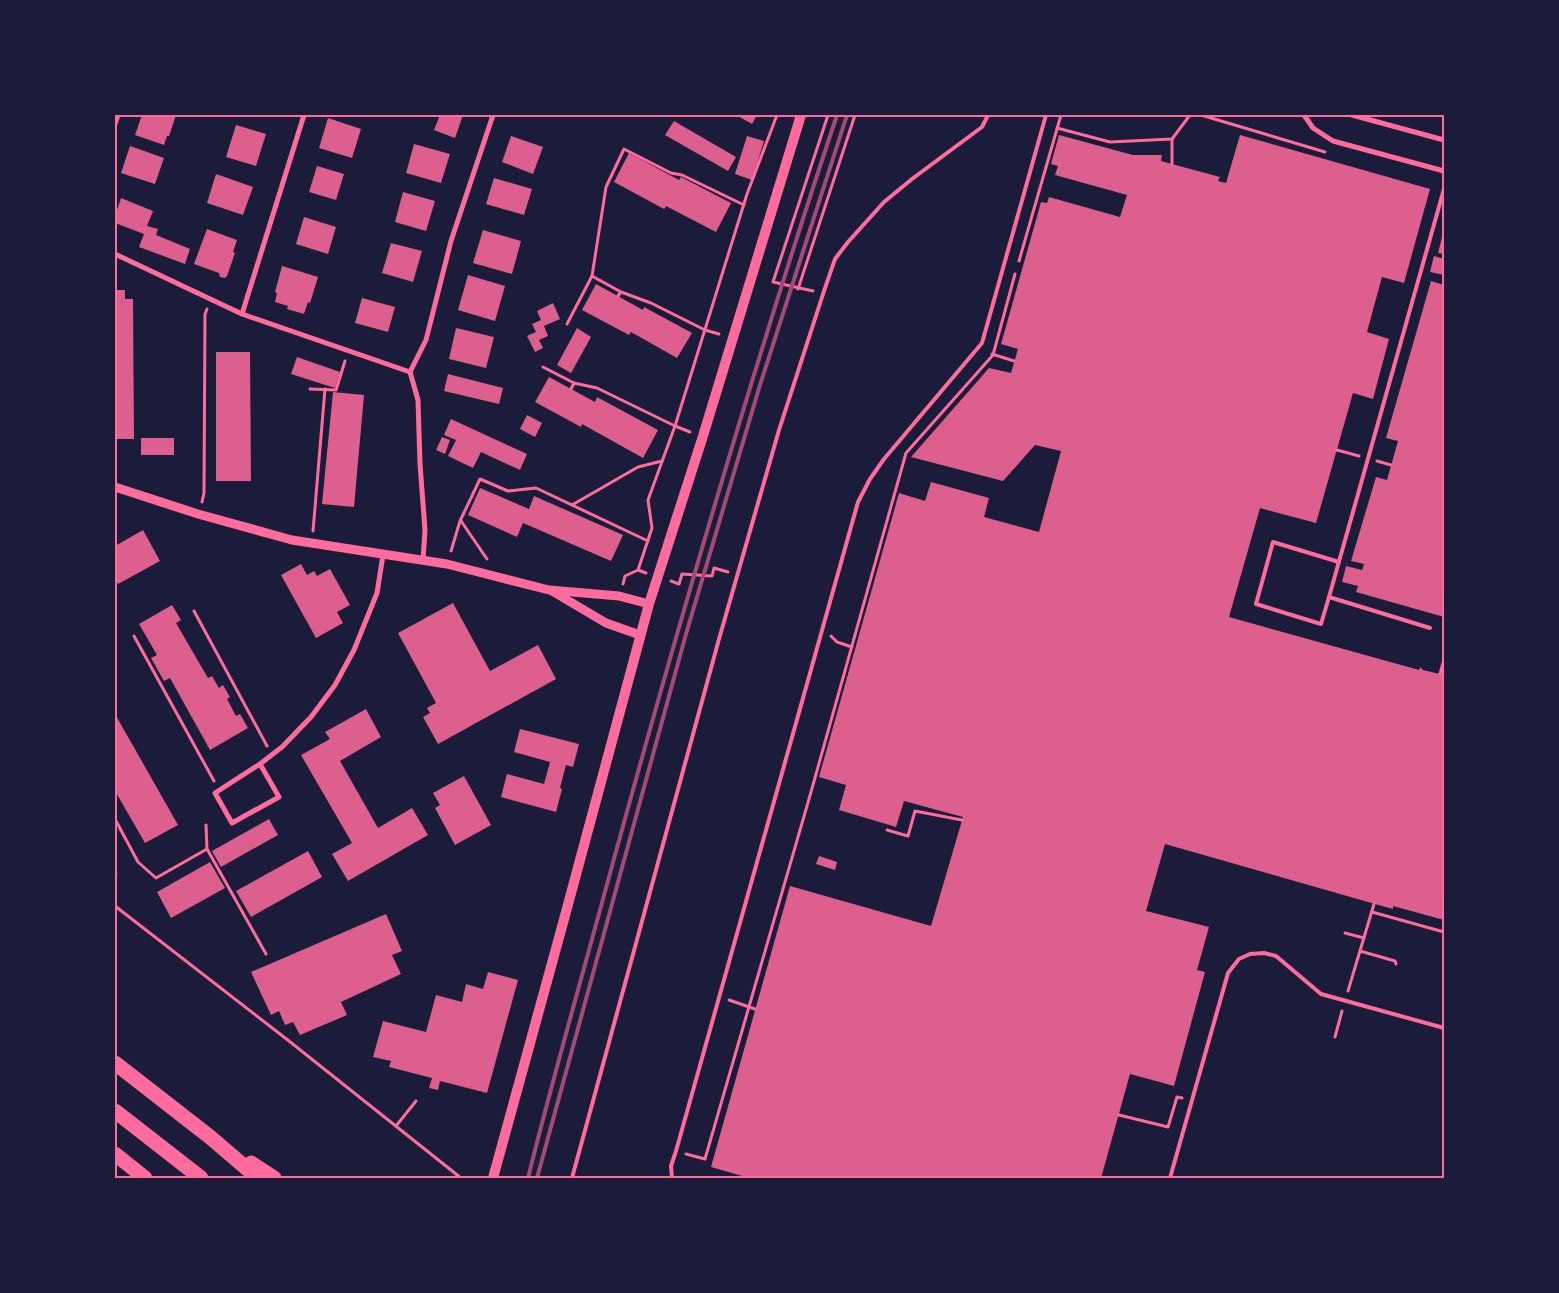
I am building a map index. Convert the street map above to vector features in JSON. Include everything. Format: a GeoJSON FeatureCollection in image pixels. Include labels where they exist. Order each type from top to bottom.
{"type":"FeatureCollection","features":[{"type":"Feature","properties":{"kind":"highway"},"geometry":{"type":"LineString","coordinates":[[115,1062],[210,1136],[258,1178]]}},
{"type":"Feature","properties":{"kind":"highway"},"geometry":{"type":"LineString","coordinates":[[115,1111],[201,1178]]}},
{"type":"Feature","properties":{"kind":"highway"},"geometry":{"type":"LineString","coordinates":[[210,1136],[274,1178]]}},
{"type":"Feature","properties":{"kind":"highway"},"geometry":{"type":"LineString","coordinates":[[115,1154],[145,1178]]}},
{"type":"Feature","properties":{"kind":"main road"},"geometry":{"type":"LineString","coordinates":[[493,1178],[640,635],[801,115]]}},
{"type":"Feature","properties":{"kind":"street"},"geometry":{"type":"LineString","coordinates":[[115,124],[118,115]]}},
{"type":"Feature","properties":{"kind":"street"},"geometry":{"type":"LineString","coordinates":[[242,314],[304,115]]}},
{"type":"Feature","properties":{"kind":"street"},"geometry":{"type":"LineString","coordinates":[[423,560],[425,530],[418,400],[410,372],[426,340],[452,241],[493,115]]}},
{"type":"Feature","properties":{"kind":"street"},"geometry":{"type":"LineString","coordinates":[[1304,115],[1313,128],[1334,141],[1444,171]]}},
{"type":"Feature","properties":{"kind":"street"},"geometry":{"type":"LineString","coordinates":[[1352,115],[1444,140]]}},
{"type":"Feature","properties":{"kind":"street"},"geometry":{"type":"LineString","coordinates":[[115,254],[242,314],[410,372]]}},
{"type":"Feature","properties":{"kind":"street"},"geometry":{"type":"LineString","coordinates":[[115,488],[269,535],[312,544],[447,564],[549,590],[619,596],[649,604]]}},
{"type":"Feature","properties":{"kind":"street"},"geometry":{"type":"LineString","coordinates":[[260,764],[279,798],[232,824],[215,792],[272,755],[311,717],[335,685],[349,659],[377,593],[383,555]]}},
{"type":"Feature","properties":{"kind":"street"},"geometry":{"type":"LineString","coordinates":[[549,590],[606,623],[640,635]]}},
{"type":"Feature","properties":{"kind":"lane"},"geometry":{"type":"LineString","coordinates":[[572,1178],[692,734],[755,510],[794,382],[835,259],[884,202],[982,127],[988,115]]}},
{"type":"Feature","properties":{"kind":"lane"},"geometry":{"type":"LineString","coordinates":[[1017,115],[1036,115]]}},
{"type":"Feature","properties":{"kind":"lane"},"geometry":{"type":"LineString","coordinates":[[672,1178],[672,1166],[676,1151],[858,502],[870,479],[884,459],[982,342],[1046,115]]}},
{"type":"Feature","properties":{"kind":"lane"},"geometry":{"type":"LineString","coordinates":[[1339,562],[1273,542],[1256,604],[1321,624],[1339,562],[1444,189]]}},
{"type":"Feature","properties":{"kind":"lane"},"geometry":{"type":"LineString","coordinates":[[1329,597],[1430,628]]}},
{"type":"Feature","properties":{"kind":"lane"},"geometry":{"type":"LineString","coordinates":[[1170,1178],[1228,973],[1239,959],[1250,954],[1264,953],[1276,956],[1321,994],[1444,1028]]}},
{"type":"Feature","properties":{"kind":"path"},"geometry":{"type":"LineString","coordinates":[[638,570],[652,528],[648,500],[674,426],[744,205],[777,115]]}},
{"type":"Feature","properties":{"kind":"path"},"geometry":{"type":"LineString","coordinates":[[810,292],[773,282],[828,115]]}},
{"type":"Feature","properties":{"kind":"path"},"geometry":{"type":"LineString","coordinates":[[798,289],[855,115]]}},
{"type":"Feature","properties":{"kind":"path"},"geometry":{"type":"LineString","coordinates":[[676,1151],[705,1159],[906,453],[993,355],[1061,115]]}},
{"type":"Feature","properties":{"kind":"path"},"geometry":{"type":"LineString","coordinates":[[1172,164],[1172,139],[1190,115]]}},
{"type":"Feature","properties":{"kind":"path"},"geometry":{"type":"LineString","coordinates":[[1057,128],[1110,142],[1172,139]]}},
{"type":"Feature","properties":{"kind":"path"},"geometry":{"type":"LineString","coordinates":[[567,324],[592,276],[606,187],[624,149],[671,174],[682,175],[744,205]]}},
{"type":"Feature","properties":{"kind":"path"},"geometry":{"type":"LineString","coordinates":[[592,276],[621,292],[651,303],[713,333]]}},
{"type":"Feature","properties":{"kind":"path"},"geometry":{"type":"LineString","coordinates":[[618,296],[621,292]]}},
{"type":"Feature","properties":{"kind":"path"},"geometry":{"type":"LineString","coordinates":[[198,514],[204,493],[205,314],[211,301]]}},
{"type":"Feature","properties":{"kind":"path"},"geometry":{"type":"LineString","coordinates":[[982,342],[993,355],[1014,361]]}},
{"type":"Feature","properties":{"kind":"path"},"geometry":{"type":"LineString","coordinates":[[310,389],[336,390],[349,351]]}},
{"type":"Feature","properties":{"kind":"path"},"geometry":{"type":"LineString","coordinates":[[543,368],[574,383],[597,388],[679,428]]}},
{"type":"Feature","properties":{"kind":"path"},"geometry":{"type":"LineString","coordinates":[[571,389],[574,383]]}},
{"type":"Feature","properties":{"kind":"path"},"geometry":{"type":"LineString","coordinates":[[312,544],[324,389]]}},
{"type":"Feature","properties":{"kind":"path"},"geometry":{"type":"LineString","coordinates":[[572,505],[638,467],[662,461]]}},
{"type":"Feature","properties":{"kind":"path"},"geometry":{"type":"LineString","coordinates":[[447,564],[460,521],[480,479],[508,491],[536,488],[648,541]]}},
{"type":"Feature","properties":{"kind":"path"},"geometry":{"type":"LineString","coordinates":[[460,521],[500,578]]}},
{"type":"Feature","properties":{"kind":"path"},"geometry":{"type":"LineString","coordinates":[[679,584],[682,574],[712,576],[714,568],[727,571]]}},
{"type":"Feature","properties":{"kind":"path"},"geometry":{"type":"LineString","coordinates":[[194,611],[272,755]]}},
{"type":"Feature","properties":{"kind":"path"},"geometry":{"type":"LineString","coordinates":[[823,626],[837,642],[852,647]]}},
{"type":"Feature","properties":{"kind":"path"},"geometry":{"type":"LineString","coordinates":[[134,636],[220,790]]}},
{"type":"Feature","properties":{"kind":"path"},"geometry":{"type":"LineString","coordinates":[[1440,674],[1443,663]]}},
{"type":"Feature","properties":{"kind":"path"},"geometry":{"type":"LineString","coordinates":[[887,830],[908,836],[915,811],[962,820]]}},
{"type":"Feature","properties":{"kind":"path"},"geometry":{"type":"LineString","coordinates":[[115,819],[138,862],[156,878],[207,849]]}},
{"type":"Feature","properties":{"kind":"path"},"geometry":{"type":"LineString","coordinates":[[206,825],[207,849],[266,954]]}},
{"type":"Feature","properties":{"kind":"path"},"geometry":{"type":"LineString","coordinates":[[1335,1037],[1374,904]]}},
{"type":"Feature","properties":{"kind":"path"},"geometry":{"type":"LineString","coordinates":[[115,906],[461,1178]]}},
{"type":"Feature","properties":{"kind":"path"},"geometry":{"type":"LineString","coordinates":[[1372,912],[1444,932]]}},
{"type":"Feature","properties":{"kind":"path"},"geometry":{"type":"LineString","coordinates":[[1345,933],[1364,938]]}},
{"type":"Feature","properties":{"kind":"path"},"geometry":{"type":"LineString","coordinates":[[1360,951],[1395,961],[1396,964]]}},
{"type":"Feature","properties":{"kind":"path"},"geometry":{"type":"LineString","coordinates":[[719,997],[755,1009]]}},
{"type":"Feature","properties":{"kind":"path"},"geometry":{"type":"LineString","coordinates":[[1119,1115],[1168,1127],[1178,1097],[1192,1100]]}},
{"type":"Feature","properties":{"kind":"path"},"geometry":{"type":"LineString","coordinates":[[396,1126],[416,1101]]}},
{"type":"Feature","properties":{"kind":"building"},"geometry":{"type":"Polygon","coordinates":[[[142,115],[176,115],[164,145],[135,135],[142,115]]]}},
{"type":"Feature","properties":{"kind":"building"},"geometry":{"type":"Polygon","coordinates":[[[440,115],[463,115],[455,138],[434,130],[440,115]]]}},
{"type":"Feature","properties":{"kind":"building"},"geometry":{"type":"Polygon","coordinates":[[[736,115],[757,115],[752,124],[736,115]]]}},
{"type":"Feature","properties":{"kind":"building"},"geometry":{"type":"Polygon","coordinates":[[[328,118],[361,129],[352,158],[319,148],[328,118]]]}},
{"type":"Feature","properties":{"kind":"building"},"geometry":{"type":"Polygon","coordinates":[[[674,121],[736,157],[728,171],[665,135],[674,121]]]}},
{"type":"Feature","properties":{"kind":"building"},"geometry":{"type":"Polygon","coordinates":[[[236,125],[266,134],[256,166],[226,157],[236,125]]]}},
{"type":"Feature","properties":{"kind":"building"},"geometry":{"type":"Polygon","coordinates":[[[1059,135],[1133,155],[1162,155],[1161,161],[1220,177],[1218,181],[1226,183],[1240,135],[1430,189],[1404,283],[1382,277],[1367,332],[1389,339],[1373,399],[1353,393],[1316,523],[1260,508],[1229,617],[1419,670],[1420,667],[1423,670],[1444,675],[1444,920],[1393,906],[1393,909],[1165,844],[1146,911],[1209,927],[1197,970],[1205,972],[1174,1086],[1130,1074],[1101,1178],[741,1178],[742,1176],[711,1167],[790,886],[931,926],[963,817],[904,801],[896,827],[839,810],[846,785],[819,777],[899,493],[925,501],[931,482],[989,498],[984,517],[1039,532],[1061,451],[1035,445],[1003,481],[911,457],[989,368],[1011,373],[1018,349],[1001,344],[1041,202],[1047,203],[1049,197],[1120,217],[1127,195],[1055,175],[1058,166],[1051,164],[1059,135]]]}},
{"type":"Feature","properties":{"kind":"building"},"geometry":{"type":"Polygon","coordinates":[[[511,136],[543,147],[533,174],[502,162],[511,136]]]}},
{"type":"Feature","properties":{"kind":"building"},"geometry":{"type":"Polygon","coordinates":[[[747,136],[764,141],[752,180],[735,174],[747,136]]]}},
{"type":"Feature","properties":{"kind":"building"},"geometry":{"type":"Polygon","coordinates":[[[414,144],[450,154],[441,183],[406,173],[414,144]]]}},
{"type":"Feature","properties":{"kind":"building"},"geometry":{"type":"Polygon","coordinates":[[[130,146],[164,158],[155,184],[121,173],[130,146]]]}},
{"type":"Feature","properties":{"kind":"building"},"geometry":{"type":"Polygon","coordinates":[[[629,153],[679,180],[681,177],[731,203],[716,232],[666,206],[664,209],[614,182],[629,153]]]}},
{"type":"Feature","properties":{"kind":"building"},"geometry":{"type":"Polygon","coordinates":[[[317,166],[344,174],[336,200],[309,192],[317,166]]]}},
{"type":"Feature","properties":{"kind":"building"},"geometry":{"type":"Polygon","coordinates":[[[216,174],[253,187],[243,215],[207,203],[216,174]]]}},
{"type":"Feature","properties":{"kind":"building"},"geometry":{"type":"Polygon","coordinates":[[[494,178],[532,189],[524,215],[486,204],[494,178]]]}},
{"type":"Feature","properties":{"kind":"building"},"geometry":{"type":"Polygon","coordinates":[[[403,192],[435,201],[426,231],[395,222],[403,192]]]}},
{"type":"Feature","properties":{"kind":"building"},"geometry":{"type":"Polygon","coordinates":[[[121,198],[153,211],[147,226],[158,229],[156,235],[190,249],[185,264],[139,247],[144,234],[115,223],[115,216],[121,198]]]}},
{"type":"Feature","properties":{"kind":"building"},"geometry":{"type":"Polygon","coordinates":[[[304,217],[336,227],[328,254],[296,244],[304,217]]]}},
{"type":"Feature","properties":{"kind":"building"},"geometry":{"type":"Polygon","coordinates":[[[207,229],[237,240],[233,252],[235,253],[225,278],[220,277],[219,273],[194,264],[207,229]]]}},
{"type":"Feature","properties":{"kind":"building"},"geometry":{"type":"Polygon","coordinates":[[[483,230],[521,241],[512,274],[473,263],[483,230]]]}},
{"type":"Feature","properties":{"kind":"building"},"geometry":{"type":"Polygon","coordinates":[[[1444,233],[1444,254],[1438,253],[1444,233]]]}},
{"type":"Feature","properties":{"kind":"building"},"geometry":{"type":"Polygon","coordinates":[[[391,243],[422,251],[413,282],[382,273],[391,243]]]}},
{"type":"Feature","properties":{"kind":"building"},"geometry":{"type":"Polygon","coordinates":[[[1434,256],[1444,259],[1444,275],[1430,272],[1434,256]]]}},
{"type":"Feature","properties":{"kind":"building"},"geometry":{"type":"Polygon","coordinates":[[[282,266],[318,277],[310,303],[308,302],[304,314],[287,309],[288,306],[275,302],[277,293],[275,292],[282,266]]]}},
{"type":"Feature","properties":{"kind":"building"},"geometry":{"type":"Polygon","coordinates":[[[468,275],[505,286],[495,321],[458,310],[468,275]]]}},
{"type":"Feature","properties":{"kind":"building"},"geometry":{"type":"Polygon","coordinates":[[[1431,281],[1444,285],[1444,617],[1356,592],[1358,586],[1342,582],[1346,566],[1362,570],[1364,564],[1351,561],[1376,477],[1387,480],[1398,441],[1386,438],[1431,281]]]}},
{"type":"Feature","properties":{"kind":"building"},"geometry":{"type":"Polygon","coordinates":[[[596,284],[643,310],[644,307],[692,333],[677,358],[631,332],[629,335],[582,310],[596,284]]]}},
{"type":"Feature","properties":{"kind":"building"},"geometry":{"type":"Polygon","coordinates":[[[115,285],[117,285],[117,290],[125,290],[125,299],[133,299],[134,439],[115,439],[115,285]]]}},
{"type":"Feature","properties":{"kind":"building"},"geometry":{"type":"Polygon","coordinates":[[[362,298],[395,307],[388,332],[355,323],[362,298]]]}},
{"type":"Feature","properties":{"kind":"building"},"geometry":{"type":"Polygon","coordinates":[[[553,303],[560,319],[544,326],[548,336],[539,340],[543,348],[535,352],[527,336],[536,332],[532,324],[541,320],[537,311],[553,303]]]}},
{"type":"Feature","properties":{"kind":"building"},"geometry":{"type":"Polygon","coordinates":[[[456,328],[494,337],[486,368],[449,359],[456,328]]]}},
{"type":"Feature","properties":{"kind":"building"},"geometry":{"type":"Polygon","coordinates":[[[577,328],[591,337],[571,373],[557,365],[577,328]]]}},
{"type":"Feature","properties":{"kind":"building"},"geometry":{"type":"Polygon","coordinates":[[[216,352],[250,352],[251,481],[216,481],[216,352]]]}},
{"type":"Feature","properties":{"kind":"building"},"geometry":{"type":"Polygon","coordinates":[[[297,357],[340,372],[335,388],[291,374],[297,357]]]}},
{"type":"Feature","properties":{"kind":"building"},"geometry":{"type":"Polygon","coordinates":[[[448,374],[503,388],[499,404],[444,391],[448,374]]]}},
{"type":"Feature","properties":{"kind":"building"},"geometry":{"type":"Polygon","coordinates":[[[549,377],[595,402],[597,397],[658,430],[643,458],[582,424],[581,427],[535,402],[549,377]]]}},
{"type":"Feature","properties":{"kind":"building"},"geometry":{"type":"Polygon","coordinates":[[[333,392],[364,395],[354,507],[322,504],[333,392]]]}},
{"type":"Feature","properties":{"kind":"building"},"geometry":{"type":"Polygon","coordinates":[[[527,415],[542,423],[535,437],[520,429],[527,415]]]}},
{"type":"Feature","properties":{"kind":"building"},"geometry":{"type":"Polygon","coordinates":[[[451,419],[527,454],[520,470],[481,452],[473,468],[448,456],[456,440],[444,435],[451,419]]]}},
{"type":"Feature","properties":{"kind":"building"},"geometry":{"type":"Polygon","coordinates":[[[442,437],[450,440],[445,454],[436,450],[442,437]]]}},
{"type":"Feature","properties":{"kind":"building"},"geometry":{"type":"Polygon","coordinates":[[[141,438],[174,438],[174,455],[141,455],[141,438]]]}},
{"type":"Feature","properties":{"kind":"building"},"geometry":{"type":"Polygon","coordinates":[[[480,488],[529,509],[534,496],[623,535],[611,561],[523,523],[517,537],[468,515],[480,488]]]}},
{"type":"Feature","properties":{"kind":"building"},"geometry":{"type":"Polygon","coordinates":[[[143,530],[160,561],[118,584],[115,581],[115,546],[143,530]]]}},
{"type":"Feature","properties":{"kind":"building"},"geometry":{"type":"Polygon","coordinates":[[[301,564],[307,575],[314,571],[317,576],[330,569],[350,605],[337,612],[343,623],[316,638],[281,575],[301,564]]]}},
{"type":"Feature","properties":{"kind":"building"},"geometry":{"type":"Polygon","coordinates":[[[453,603],[490,671],[538,645],[556,679],[438,744],[423,717],[430,713],[427,708],[436,703],[398,633],[453,603]]]}},
{"type":"Feature","properties":{"kind":"building"},"geometry":{"type":"Polygon","coordinates":[[[172,605],[181,620],[176,623],[208,678],[212,676],[219,688],[223,685],[230,697],[227,699],[236,716],[240,714],[248,728],[210,750],[170,678],[164,681],[151,658],[157,655],[139,624],[172,605]]]}},
{"type":"Feature","properties":{"kind":"building"},"geometry":{"type":"Polygon","coordinates":[[[366,709],[381,737],[340,761],[378,828],[412,808],[428,835],[348,881],[332,854],[352,843],[301,755],[330,739],[325,732],[366,709]]]}},
{"type":"Feature","properties":{"kind":"building"},"geometry":{"type":"Polygon","coordinates":[[[115,714],[178,825],[145,843],[115,791],[115,714]]]}},
{"type":"Feature","properties":{"kind":"building"},"geometry":{"type":"Polygon","coordinates":[[[520,729],[579,744],[573,767],[566,765],[556,812],[501,797],[507,774],[544,784],[550,762],[514,752],[520,729]]]}},
{"type":"Feature","properties":{"kind":"building"},"geometry":{"type":"Polygon","coordinates":[[[464,776],[491,825],[455,845],[435,808],[440,805],[433,793],[464,776]]]}},
{"type":"Feature","properties":{"kind":"building"},"geometry":{"type":"Polygon","coordinates":[[[269,819],[278,835],[221,867],[212,851],[269,819]]]}},
{"type":"Feature","properties":{"kind":"building"},"geometry":{"type":"Polygon","coordinates":[[[308,851],[322,877],[251,917],[236,891],[308,851]]]}},
{"type":"Feature","properties":{"kind":"building"},"geometry":{"type":"Polygon","coordinates":[[[819,856],[837,862],[835,870],[816,864],[819,856]]]}},
{"type":"Feature","properties":{"kind":"building"},"geometry":{"type":"Polygon","coordinates":[[[210,862],[225,888],[171,918],[157,892],[210,862]]]}},
{"type":"Feature","properties":{"kind":"building"},"geometry":{"type":"Polygon","coordinates":[[[386,914],[402,951],[392,955],[401,974],[341,1002],[347,1015],[300,1035],[293,1022],[285,1025],[279,1011],[271,1015],[251,972],[386,914]]]}},
{"type":"Feature","properties":{"kind":"building"},"geometry":{"type":"Polygon","coordinates":[[[488,972],[518,980],[487,1093],[440,1081],[438,1090],[429,1088],[432,1078],[389,1067],[391,1061],[373,1057],[383,1021],[426,1032],[436,995],[462,1002],[466,984],[483,989],[488,972]]]}},
{"type":"Feature","properties":{"kind":"railway"},"geometry":{"type":"LineString","coordinates":[[528,1178],[557,1065],[662,685],[746,399],[837,115]]}},
{"type":"Feature","properties":{"kind":"railway"},"geometry":{"type":"LineString","coordinates":[[537,1178],[686,634],[760,385],[847,115]]}}]}
